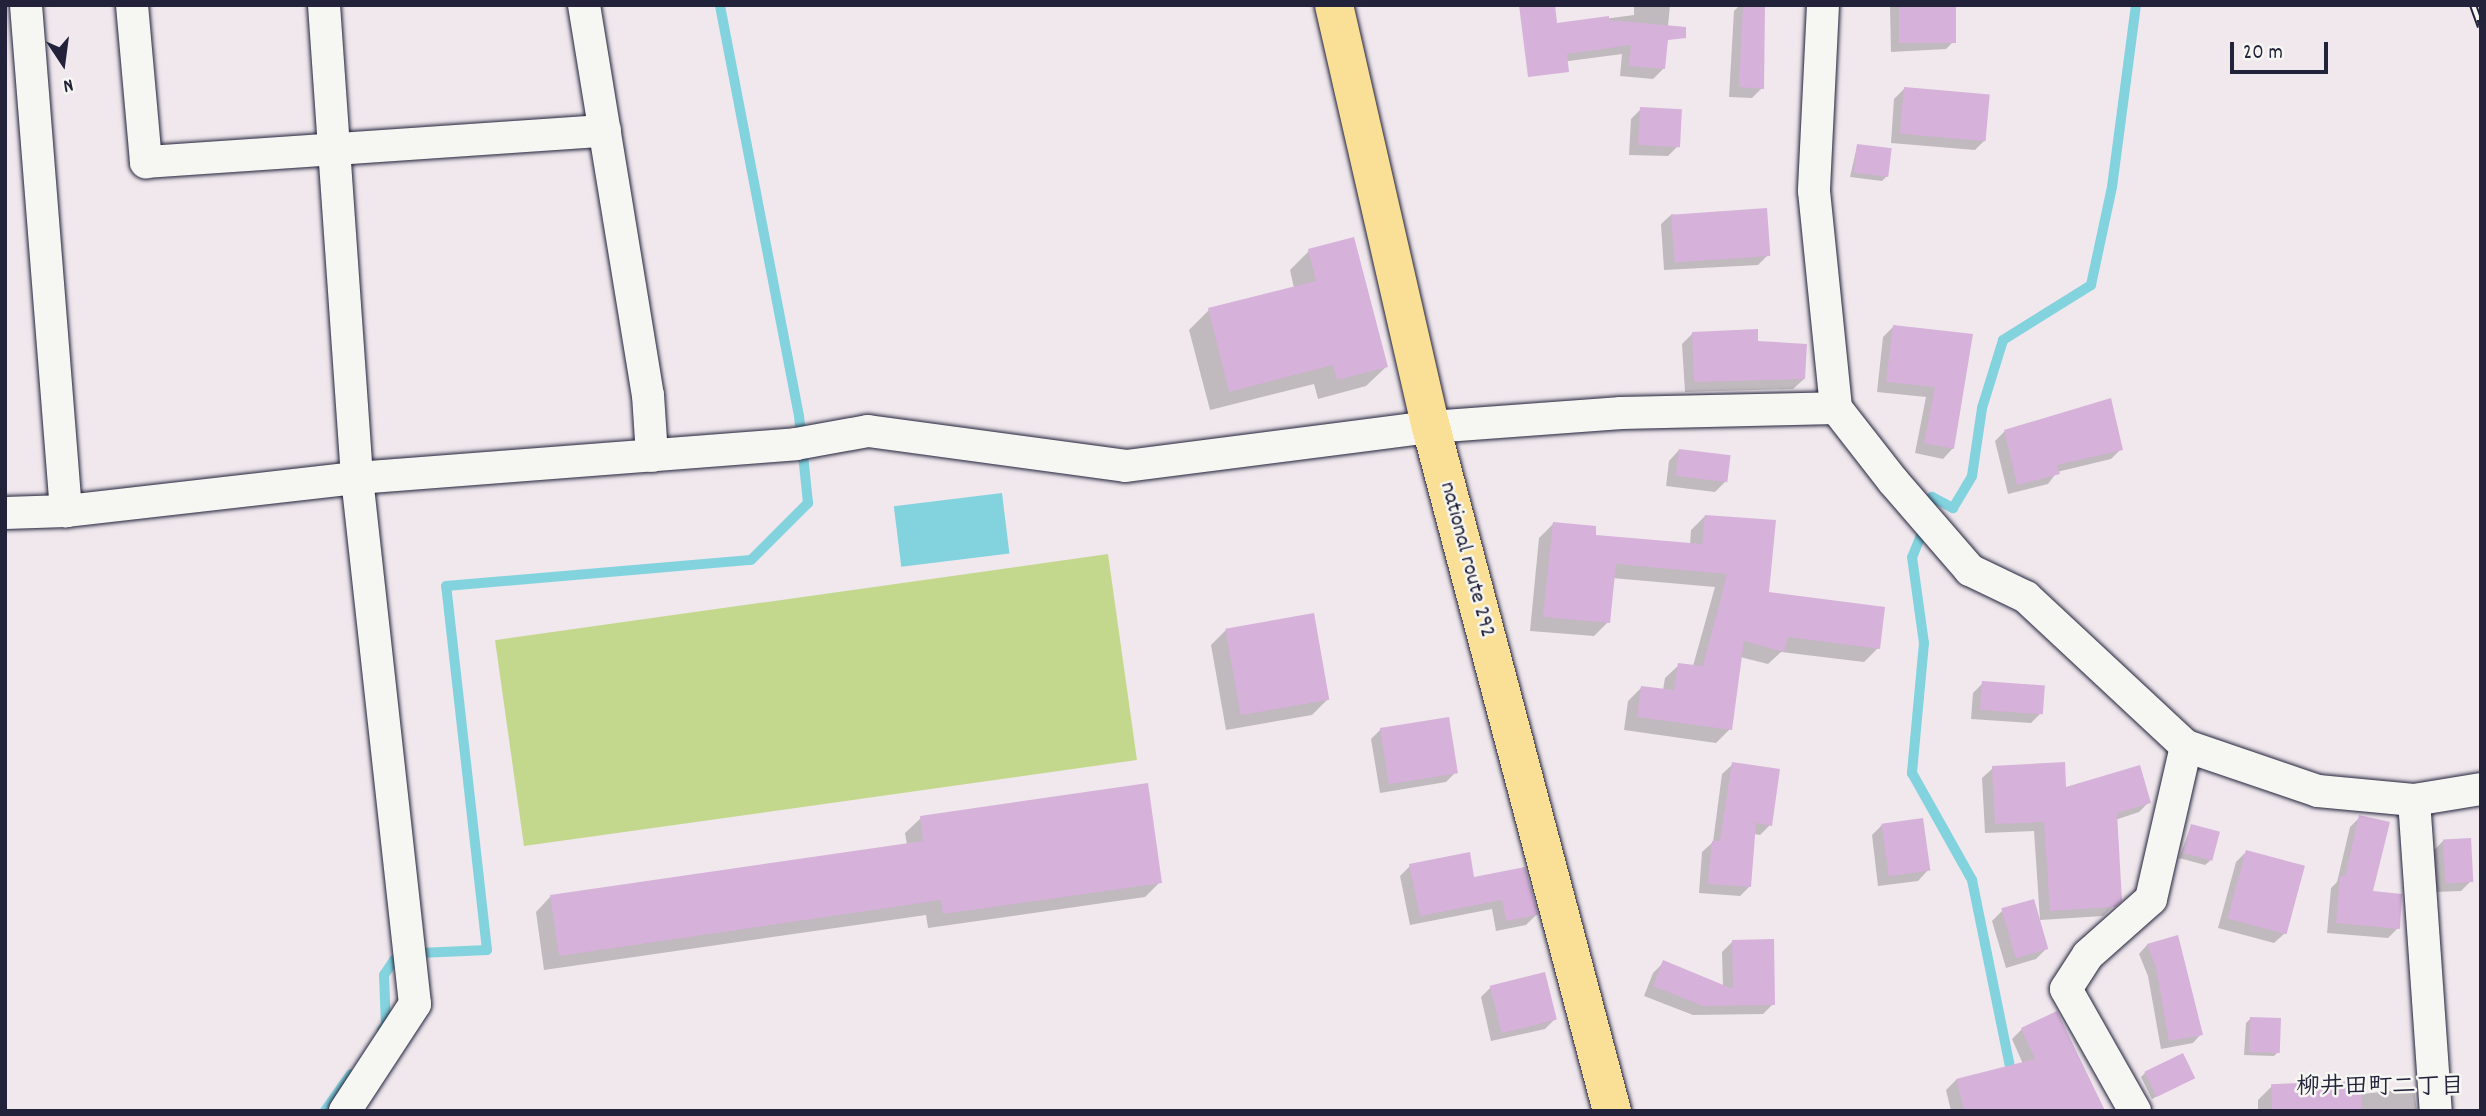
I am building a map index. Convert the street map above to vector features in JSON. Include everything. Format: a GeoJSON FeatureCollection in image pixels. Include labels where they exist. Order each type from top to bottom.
{"type":"FeatureCollection","features":[{"type":"Feature","properties":{"kind":"highway","name":"national route 292"},"geometry":{"type":"LineString","coordinates":[[1334,5],[1432,427],[1612,1111]]}},
{"type":"Feature","properties":{"kind":"street"},"geometry":{"type":"LineString","coordinates":[[26,5],[66,511]]}},
{"type":"Feature","properties":{"kind":"street"},"geometry":{"type":"LineString","coordinates":[[132,5],[146,162],[333,147],[605,131]]}},
{"type":"Feature","properties":{"kind":"street"},"geometry":{"type":"LineString","coordinates":[[324,5],[357,478],[415,1004],[345,1111]]}},
{"type":"Feature","properties":{"kind":"street"},"geometry":{"type":"LineString","coordinates":[[584,5],[648,394],[652,456]]}},
{"type":"Feature","properties":{"kind":"street"},"geometry":{"type":"LineString","coordinates":[[1823,5],[1814,191],[1836,408],[1913,504],[1970,570],[2026,597],[2186,746],[2318,791],[2414,800],[2481,789]]}},
{"type":"Feature","properties":{"kind":"street"},"geometry":{"type":"LineString","coordinates":[[5,513],[66,511],[357,478],[796,444],[868,431],[1126,466],[1432,427],[1620,413],[1836,408]]}},
{"type":"Feature","properties":{"kind":"street"},"geometry":{"type":"LineString","coordinates":[[2135,1111],[2066,989],[2088,955],[2151,899],[2186,746]]}},
{"type":"Feature","properties":{"kind":"street"},"geometry":{"type":"LineString","coordinates":[[2414,800],[2437,1111]]}},
{"type":"Feature","properties":{"kind":"green space"},"geometry":{"type":"Polygon","coordinates":[[[1108,554],[1137,760],[524,846],[495,640],[1108,554]]]}},
{"type":"Feature","properties":{"kind":"water"},"geometry":{"type":"Polygon","coordinates":[[[1002,493],[1009,554],[901,567],[894,506],[1002,493]]]}},
{"type":"Feature","properties":{"kind":"building"},"geometry":{"type":"Polygon","coordinates":[[[1519,5],[1555,5],[1557,23],[1609,16],[1609,20],[1686,27],[1686,38],[1668,40],[1665,69],[1629,66],[1631,45],[1567,54],[1569,72],[1528,77],[1519,5]]]}},
{"type":"Feature","properties":{"kind":"building"},"geometry":{"type":"Polygon","coordinates":[[[1743,5],[1765,5],[1764,89],[1739,87],[1743,5]]]}},
{"type":"Feature","properties":{"kind":"building"},"geometry":{"type":"Polygon","coordinates":[[[1899,5],[1956,5],[1956,43],[1899,43],[1899,5]]]}},
{"type":"Feature","properties":{"kind":"building"},"geometry":{"type":"Polygon","coordinates":[[[1904,87],[1990,94],[1986,141],[1900,134],[1904,87]]]}},
{"type":"Feature","properties":{"kind":"building"},"geometry":{"type":"Polygon","coordinates":[[[1640,107],[1682,109],[1680,147],[1638,145],[1640,107]]]}},
{"type":"Feature","properties":{"kind":"building"},"geometry":{"type":"Polygon","coordinates":[[[1857,144],[1892,148],[1888,177],[1853,173],[1857,144]]]}},
{"type":"Feature","properties":{"kind":"building"},"geometry":{"type":"Polygon","coordinates":[[[1767,208],[1770,256],[1675,263],[1671,215],[1767,208]]]}},
{"type":"Feature","properties":{"kind":"building"},"geometry":{"type":"Polygon","coordinates":[[[1354,237],[1388,367],[1337,380],[1333,365],[1229,392],[1208,308],[1316,281],[1308,249],[1354,237]]]}},
{"type":"Feature","properties":{"kind":"building"},"geometry":{"type":"Polygon","coordinates":[[[1893,325],[1973,334],[1954,449],[1924,443],[1935,387],[1886,382],[1893,325]]]}},
{"type":"Feature","properties":{"kind":"building"},"geometry":{"type":"Polygon","coordinates":[[[1758,329],[1758,341],[1807,344],[1805,379],[1694,382],[1692,332],[1758,329]]]}},
{"type":"Feature","properties":{"kind":"building"},"geometry":{"type":"Polygon","coordinates":[[[2111,398],[2123,450],[2057,465],[2060,474],[2017,485],[2004,430],[2111,398]]]}},
{"type":"Feature","properties":{"kind":"building"},"geometry":{"type":"Polygon","coordinates":[[[1679,449],[1731,455],[1727,482],[1676,476],[1679,449]]]}},
{"type":"Feature","properties":{"kind":"building"},"geometry":{"type":"Polygon","coordinates":[[[1705,515],[1776,520],[1769,592],[1885,607],[1880,649],[1788,637],[1784,652],[1744,641],[1732,730],[1637,717],[1641,686],[1674,690],[1678,663],[1703,666],[1727,574],[1616,564],[1610,623],[1543,617],[1553,522],[1596,526],[1596,535],[1702,544],[1705,515]]]}},
{"type":"Feature","properties":{"kind":"building"},"geometry":{"type":"Polygon","coordinates":[[[1314,613],[1329,700],[1241,715],[1225,629],[1314,613]]]}},
{"type":"Feature","properties":{"kind":"building"},"geometry":{"type":"Polygon","coordinates":[[[1982,681],[2045,685],[2043,714],[1980,710],[1982,681]]]}},
{"type":"Feature","properties":{"kind":"building"},"geometry":{"type":"Polygon","coordinates":[[[1449,717],[1458,773],[1389,784],[1380,728],[1449,717]]]}},
{"type":"Feature","properties":{"kind":"building"},"geometry":{"type":"Polygon","coordinates":[[[1732,762],[1780,769],[1772,826],[1756,823],[1751,887],[1708,884],[1712,841],[1720,841],[1732,762]]]}},
{"type":"Feature","properties":{"kind":"building"},"geometry":{"type":"Polygon","coordinates":[[[2065,762],[2066,787],[2140,765],[2151,803],[2117,813],[2122,901],[2115,907],[2050,911],[2044,822],[1995,824],[1992,766],[2065,762]]]}},
{"type":"Feature","properties":{"kind":"building"},"geometry":{"type":"Polygon","coordinates":[[[1148,783],[1162,883],[943,914],[941,900],[559,956],[550,895],[923,841],[920,816],[1148,783]]]}},
{"type":"Feature","properties":{"kind":"building"},"geometry":{"type":"Polygon","coordinates":[[[2359,815],[2390,822],[2373,891],[2402,894],[2400,929],[2336,923],[2340,876],[2345,877],[2359,815]]]}},
{"type":"Feature","properties":{"kind":"building"},"geometry":{"type":"Polygon","coordinates":[[[1923,818],[1930,870],[1889,876],[1881,824],[1923,818]]]}},
{"type":"Feature","properties":{"kind":"building"},"geometry":{"type":"Polygon","coordinates":[[[2191,824],[2220,832],[2212,861],[2183,853],[2191,824]]]}},
{"type":"Feature","properties":{"kind":"building"},"geometry":{"type":"Polygon","coordinates":[[[2471,838],[2473,882],[2445,883],[2443,839],[2471,838]]]}},
{"type":"Feature","properties":{"kind":"building"},"geometry":{"type":"Polygon","coordinates":[[[2246,850],[2305,866],[2287,934],[2228,919],[2246,850]]]}},
{"type":"Feature","properties":{"kind":"building"},"geometry":{"type":"Polygon","coordinates":[[[1470,852],[1474,877],[1525,867],[1538,915],[1506,921],[1502,900],[1420,916],[1409,864],[1470,852]]]}},
{"type":"Feature","properties":{"kind":"building"},"geometry":{"type":"Polygon","coordinates":[[[2034,899],[2048,949],[2016,958],[2001,908],[2034,899]]]}},
{"type":"Feature","properties":{"kind":"building"},"geometry":{"type":"Polygon","coordinates":[[[2178,935],[2203,1035],[2169,1041],[2156,967],[2147,944],[2178,935]]]}},
{"type":"Feature","properties":{"kind":"building"},"geometry":{"type":"Polygon","coordinates":[[[1774,939],[1775,1005],[1703,1006],[1653,986],[1663,960],[1733,989],[1732,940],[1774,939]]]}},
{"type":"Feature","properties":{"kind":"building"},"geometry":{"type":"Polygon","coordinates":[[[1545,972],[1557,1020],[1502,1033],[1490,986],[1545,972]]]}},
{"type":"Feature","properties":{"kind":"building"},"geometry":{"type":"Polygon","coordinates":[[[2057,1011],[2105,1111],[1964,1111],[1956,1079],[2035,1059],[2021,1028],[2057,1011]]]}},
{"type":"Feature","properties":{"kind":"building"},"geometry":{"type":"Polygon","coordinates":[[[2250,1017],[2281,1018],[2280,1053],[2249,1052],[2250,1017]]]}},
{"type":"Feature","properties":{"kind":"building"},"geometry":{"type":"Polygon","coordinates":[[[2183,1053],[2195,1078],[2157,1097],[2144,1072],[2183,1053]]]}},
{"type":"Feature","properties":{"kind":"building"},"geometry":{"type":"Polygon","coordinates":[[[2361,1081],[2362,1111],[2272,1111],[2271,1084],[2361,1081]]]}},
{"type":"Feature","properties":{"kind":"waterway"},"geometry":{"type":"LineString","coordinates":[[382,1030],[386,1025],[384,975],[394,960],[420,953],[487,950],[446,586],[751,560],[808,503],[799,416],[720,5]]}},
{"type":"Feature","properties":{"kind":"waterway"},"geometry":{"type":"LineString","coordinates":[[1927,513],[1932,497],[1953,508],[1972,476],[1982,408],[2003,340],[2091,285],[2112,187],[2136,5]]}},
{"type":"Feature","properties":{"kind":"waterway"},"geometry":{"type":"LineString","coordinates":[[1924,528],[1912,557],[1924,643],[1912,773],[1972,880],[2012,1076]]}},
{"type":"Feature","properties":{"kind":"waterway"},"geometry":{"type":"LineString","coordinates":[[325,1111],[351,1074]]}},
{"type":"Feature","properties":{"kind":"railway"},"geometry":{"type":"LineString","coordinates":[[2473,5],[2481,27]]}},
{"type":"Feature","properties":{"kind":"district","name":"柳井田町二丁目"},"geometry":{"type":"Point","coordinates":[2380,1089]}}]}
